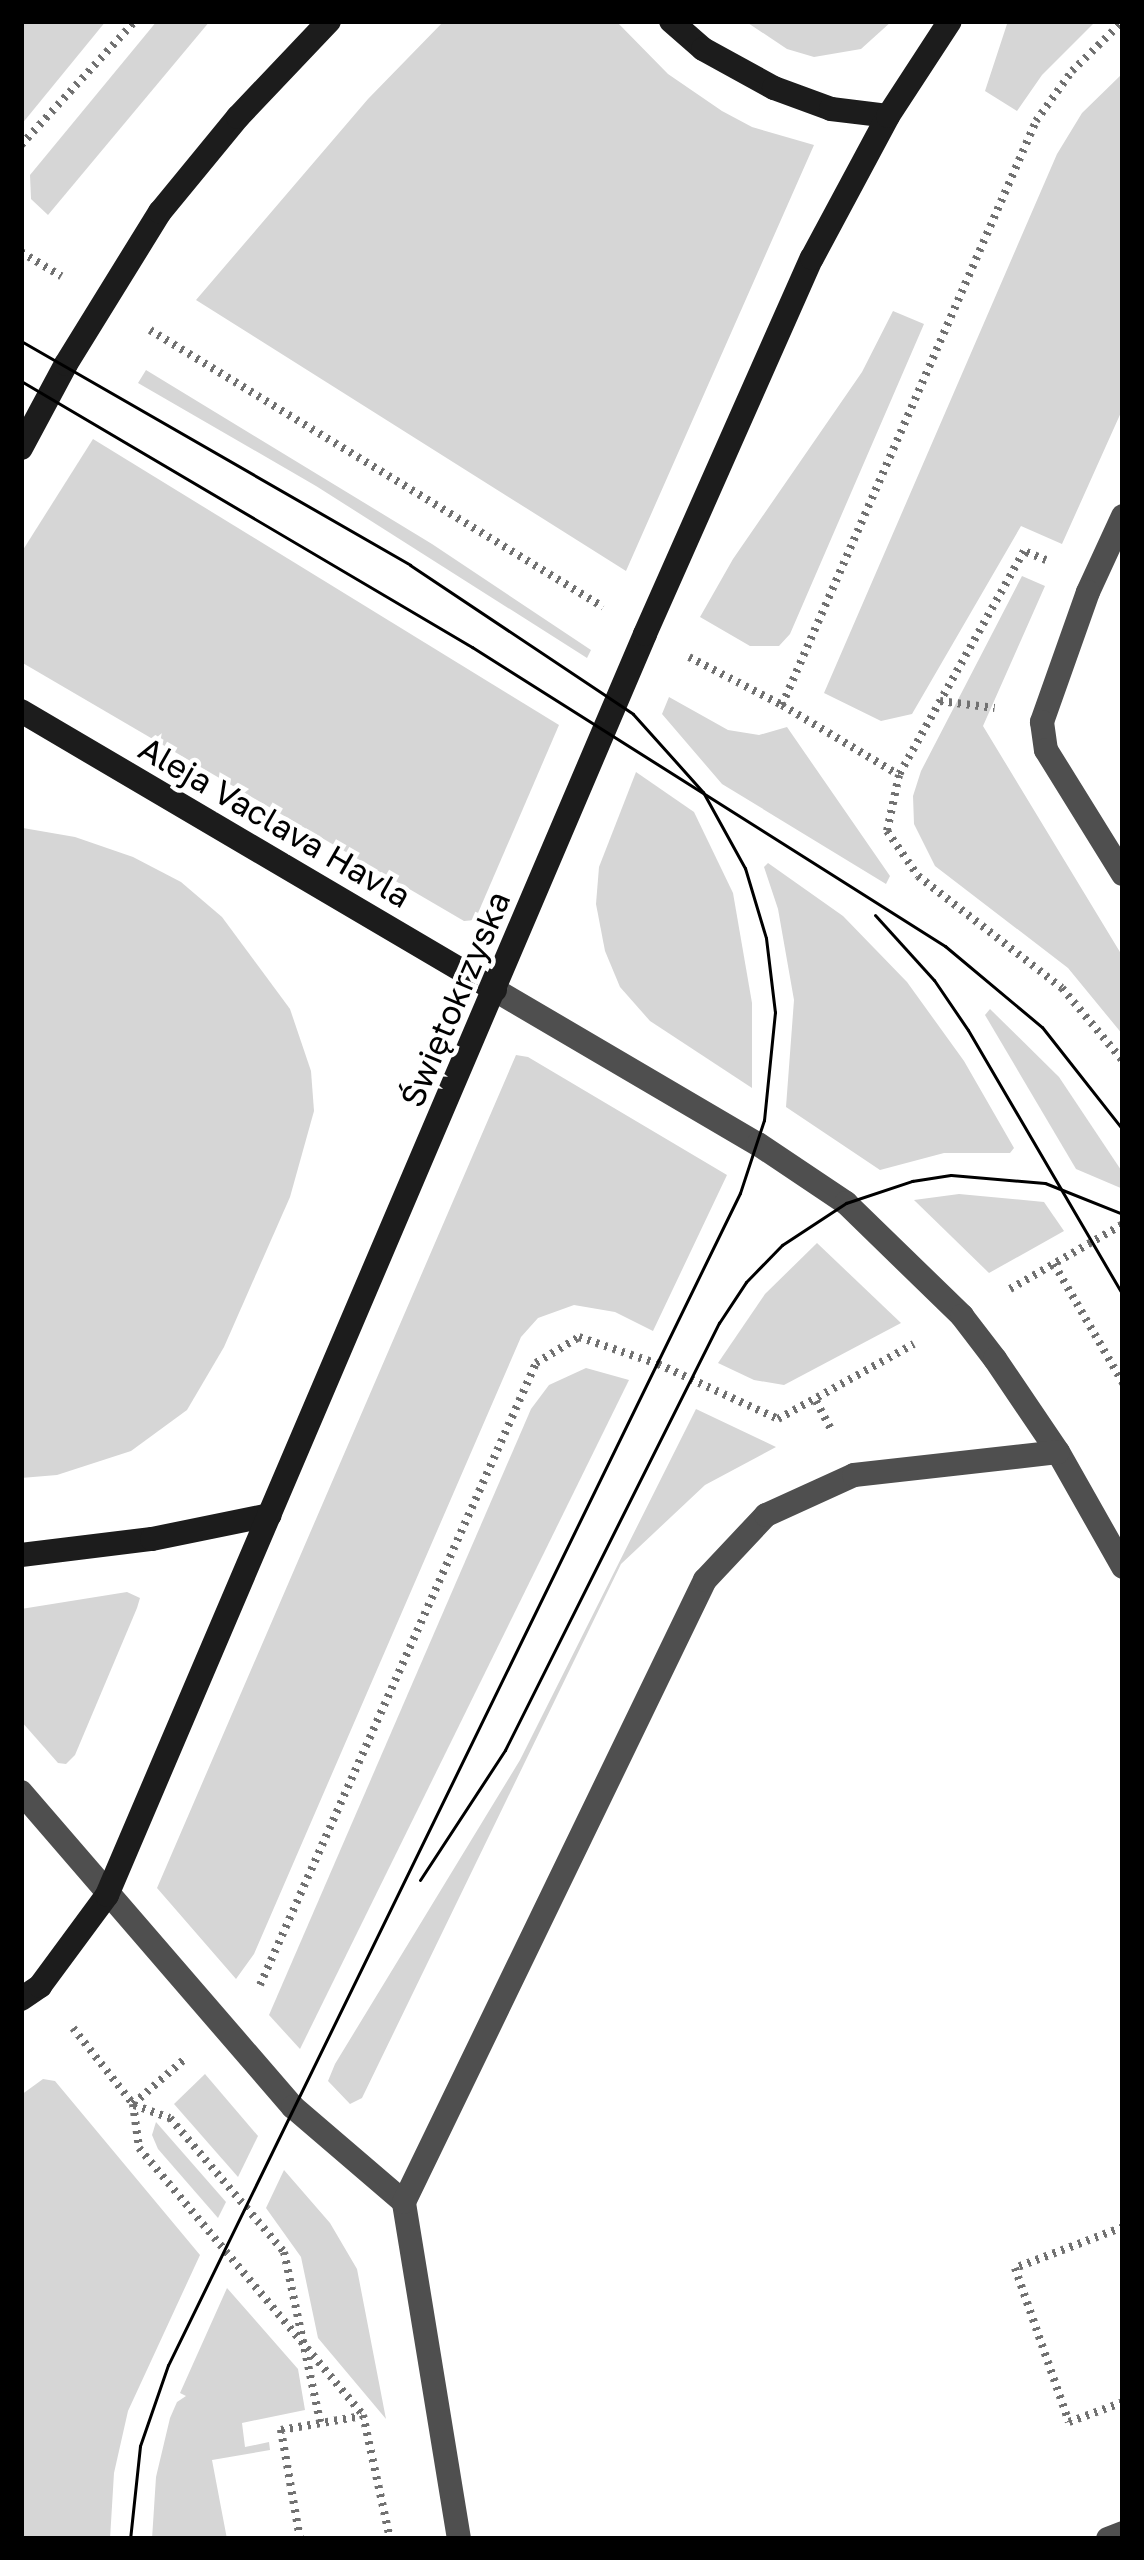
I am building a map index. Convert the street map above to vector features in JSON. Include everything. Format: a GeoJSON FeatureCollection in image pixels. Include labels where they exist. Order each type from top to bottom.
{"type":"FeatureCollection","features":[{"type":"Feature","properties":{"kind":"main road"},"geometry":{"type":"LineString","coordinates":[[21,448],[160,212],[238,117],[328,21]]}},
{"type":"Feature","properties":{"kind":"main road"},"geometry":{"type":"LineString","coordinates":[[671,21],[704,49],[773,88],[830,110],[888,116]]}},
{"type":"Feature","properties":{"kind":"main road","name":"Świętokrzyska"},"geometry":{"type":"LineString","coordinates":[[31,1992],[106,1895],[645,634],[812,258],[888,116],[950,21]]}},
{"type":"Feature","properties":{"kind":"main road","name":"Aleja Vaclava Havla"},"geometry":{"type":"LineString","coordinates":[[21,711],[496,990]]}},
{"type":"Feature","properties":{"kind":"main road"},"geometry":{"type":"LineString","coordinates":[[21,1555],[152,1539],[270,1515]]}},
{"type":"Feature","properties":{"kind":"street"},"geometry":{"type":"LineString","coordinates":[[1123,516],[1088,592],[1042,722],[1046,750],[1123,874]]}},
{"type":"Feature","properties":{"kind":"street"},"geometry":{"type":"LineString","coordinates":[[496,990],[758,1144],[846,1203],[962,1316],[1058,1452],[1123,1567]]}},
{"type":"Feature","properties":{"kind":"street"},"geometry":{"type":"LineString","coordinates":[[459,2539],[404,2202],[705,1580],[766,1515],[854,1474],[1058,1452]]}},
{"type":"Feature","properties":{"kind":"street"},"geometry":{"type":"LineString","coordinates":[[21,1792],[220,2028],[293,2107],[404,2202]]}},
{"type":"Feature","properties":{"kind":"street"},"geometry":{"type":"LineString","coordinates":[[1108,2539],[1123,2534]]}},
{"type":"Feature","properties":{"kind":"path"},"geometry":{"type":"LineString","coordinates":[[21,145],[135,21]]}},
{"type":"Feature","properties":{"kind":"path"},"geometry":{"type":"LineString","coordinates":[[782,705],[1036,121],[1072,71],[1123,21]]}},
{"type":"Feature","properties":{"kind":"path"},"geometry":{"type":"LineString","coordinates":[[21,252],[645,634],[782,705],[899,775]]}},
{"type":"Feature","properties":{"kind":"path"},"geometry":{"type":"LineString","coordinates":[[1055,564],[1024,551],[899,775],[887,832],[918,876],[1062,988],[1123,1061]]}},
{"type":"Feature","properties":{"kind":"path"},"geometry":{"type":"LineString","coordinates":[[133,2104],[257,1991],[536,1363],[579,1337],[658,1364],[778,1419],[1123,1223]]}},
{"type":"Feature","properties":{"kind":"path"},"geometry":{"type":"LineString","coordinates":[[1054,1264],[1123,1383]]}},
{"type":"Feature","properties":{"kind":"path"},"geometry":{"type":"LineString","coordinates":[[31,1992],[133,2104],[170,2118],[284,2252],[320,2422]]}},
{"type":"Feature","properties":{"kind":"path"},"geometry":{"type":"LineString","coordinates":[[133,2104],[139,2148],[363,2415],[390,2539]]}},
{"type":"Feature","properties":{"kind":"path"},"geometry":{"type":"LineString","coordinates":[[1123,2227],[1015,2268],[1069,2422],[1123,2402]]}},
{"type":"Feature","properties":{"kind":"path"},"geometry":{"type":"LineString","coordinates":[[300,2539],[281,2430],[363,2415]]}},
{"type":"Feature","properties":{"kind":"shaded area"},"geometry":{"type":"Polygon","coordinates":[[[21,21],[106,21],[21,125],[21,21]]]}},
{"type":"Feature","properties":{"kind":"shaded area"},"geometry":{"type":"Polygon","coordinates":[[[157,21],[210,21],[48,215],[31,199],[30,175],[157,21]]]}},
{"type":"Feature","properties":{"kind":"shaded area"},"geometry":{"type":"Polygon","coordinates":[[[444,21],[616,21],[668,74],[722,111],[752,127],[814,145],[626,571],[196,300],[368,99],[444,21]]]}},
{"type":"Feature","properties":{"kind":"shaded area"},"geometry":{"type":"Polygon","coordinates":[[[745,21],[892,21],[861,49],[814,57],[787,49],[745,21]]]}},
{"type":"Feature","properties":{"kind":"shaded area"},"geometry":{"type":"Polygon","coordinates":[[[1008,21],[1096,21],[1042,75],[1017,111],[985,91],[1008,21]]]}},
{"type":"Feature","properties":{"kind":"shaded area"},"geometry":{"type":"Polygon","coordinates":[[[1123,73],[1123,408],[1062,544],[1021,526],[912,714],[881,721],[824,693],[1057,154],[1082,113],[1123,73]]]}},
{"type":"Feature","properties":{"kind":"shaded area"},"geometry":{"type":"Polygon","coordinates":[[[893,311],[924,324],[790,634],[779,646],[750,646],[700,617],[733,559],[862,372],[893,311]]]}},
{"type":"Feature","properties":{"kind":"shaded area"},"geometry":{"type":"Polygon","coordinates":[[[146,370],[432,544],[591,650],[587,658],[316,486],[138,383],[146,370]]]}},
{"type":"Feature","properties":{"kind":"shaded area"},"geometry":{"type":"Polygon","coordinates":[[[93,439],[559,725],[475,920],[464,921],[21,662],[21,553],[93,439]]]}},
{"type":"Feature","properties":{"kind":"shaded area"},"geometry":{"type":"Polygon","coordinates":[[[1022,576],[1045,586],[983,726],[1123,957],[1123,1035],[1068,968],[935,866],[914,824],[913,796],[921,771],[1022,576]]]}},
{"type":"Feature","properties":{"kind":"shaded area"},"geometry":{"type":"Polygon","coordinates":[[[669,697],[728,730],[759,735],[787,727],[890,876],[886,884],[722,784],[662,714],[669,697]]]}},
{"type":"Feature","properties":{"kind":"shaded area"},"geometry":{"type":"Polygon","coordinates":[[[636,772],[694,812],[733,893],[752,1003],[752,1088],[650,1021],[620,987],[605,951],[596,904],[599,867],[636,772]]]}},
{"type":"Feature","properties":{"kind":"shaded area"},"geometry":{"type":"Polygon","coordinates":[[[23,828],[75,837],[133,857],[181,882],[222,917],[290,1009],[311,1071],[314,1111],[290,1197],[224,1347],[187,1410],[131,1451],[57,1475],[21,1478],[23,828]]]}},
{"type":"Feature","properties":{"kind":"shaded area"},"geometry":{"type":"Polygon","coordinates":[[[768,863],[843,916],[907,982],[964,1061],[1014,1148],[1010,1153],[944,1153],[880,1170],[786,1107],[794,1000],[778,909],[764,867],[768,863]]]}},
{"type":"Feature","properties":{"kind":"shaded area"},"geometry":{"type":"Polygon","coordinates":[[[990,1009],[1059,1077],[1123,1173],[1123,1189],[1076,1169],[985,1015],[990,1009]]]}},
{"type":"Feature","properties":{"kind":"shaded area"},"geometry":{"type":"Polygon","coordinates":[[[516,1055],[528,1057],[727,1175],[653,1331],[615,1312],[574,1305],[538,1318],[521,1337],[254,1954],[236,1979],[157,1888],[516,1055]]]}},
{"type":"Feature","properties":{"kind":"shaded area"},"geometry":{"type":"Polygon","coordinates":[[[959,1194],[1044,1202],[1064,1231],[989,1273],[914,1200],[959,1194]]]}},
{"type":"Feature","properties":{"kind":"shaded area"},"geometry":{"type":"Polygon","coordinates":[[[817,1243],[901,1323],[784,1385],[754,1380],[718,1363],[765,1294],[817,1243]]]}},
{"type":"Feature","properties":{"kind":"shaded area"},"geometry":{"type":"Polygon","coordinates":[[[586,1368],[629,1380],[300,2049],[269,2015],[531,1409],[549,1385],[586,1368]]]}},
{"type":"Feature","properties":{"kind":"shaded area"},"geometry":{"type":"Polygon","coordinates":[[[696,1409],[776,1447],[705,1485],[621,1564],[362,2098],[350,2104],[328,2081],[335,2064],[520,1760],[696,1409]]]}},
{"type":"Feature","properties":{"kind":"shaded area"},"geometry":{"type":"Polygon","coordinates":[[[127,1592],[140,1598],[137,1608],[75,1755],[66,1764],[58,1763],[21,1721],[21,1609],[127,1592]]]}},
{"type":"Feature","properties":{"kind":"shaded area"},"geometry":{"type":"Polygon","coordinates":[[[205,2074],[258,2136],[238,2177],[174,2104],[205,2074]]]}},
{"type":"Feature","properties":{"kind":"shaded area"},"geometry":{"type":"Polygon","coordinates":[[[43,2079],[55,2081],[200,2255],[128,2411],[114,2473],[110,2539],[21,2539],[21,2095],[43,2079]]]}},
{"type":"Feature","properties":{"kind":"shaded area"},"geometry":{"type":"Polygon","coordinates":[[[156,2122],[226,2202],[218,2218],[158,2149],[152,2135],[156,2122]]]}},
{"type":"Feature","properties":{"kind":"shaded area"},"geometry":{"type":"Polygon","coordinates":[[[284,2170],[330,2223],[357,2269],[386,2419],[318,2338],[301,2257],[266,2208],[284,2170]]]}},
{"type":"Feature","properties":{"kind":"shaded area"},"geometry":{"type":"Polygon","coordinates":[[[227,2288],[298,2369],[305,2410],[242,2423],[245,2447],[269,2442],[270,2450],[212,2460],[227,2539],[152,2539],[156,2477],[170,2418],[177,2402],[186,2396],[180,2393],[227,2288]]]}},
{"type":"Feature","properties":{"kind":"tram line"},"geometry":{"type":"LineString","coordinates":[[21,341],[410,565],[633,714],[703,792],[745,868],[766,938],[775,1012],[764,1120],[740,1193],[168,2365],[140,2446],[130,2539]]}},
{"type":"Feature","properties":{"kind":"tram line"},"geometry":{"type":"LineString","coordinates":[[21,381],[472,647],[945,946],[1042,1027],[1123,1130]]}},
{"type":"Feature","properties":{"kind":"tram line"},"geometry":{"type":"LineString","coordinates":[[875,915],[934,980],[968,1030],[1123,1295]]}},
{"type":"Feature","properties":{"kind":"tram line"},"geometry":{"type":"LineString","coordinates":[[420,1880],[505,1750],[719,1323],[746,1282],[782,1245],[846,1203],[912,1181],[951,1175],[1045,1183],[1123,1214]]}}]}
